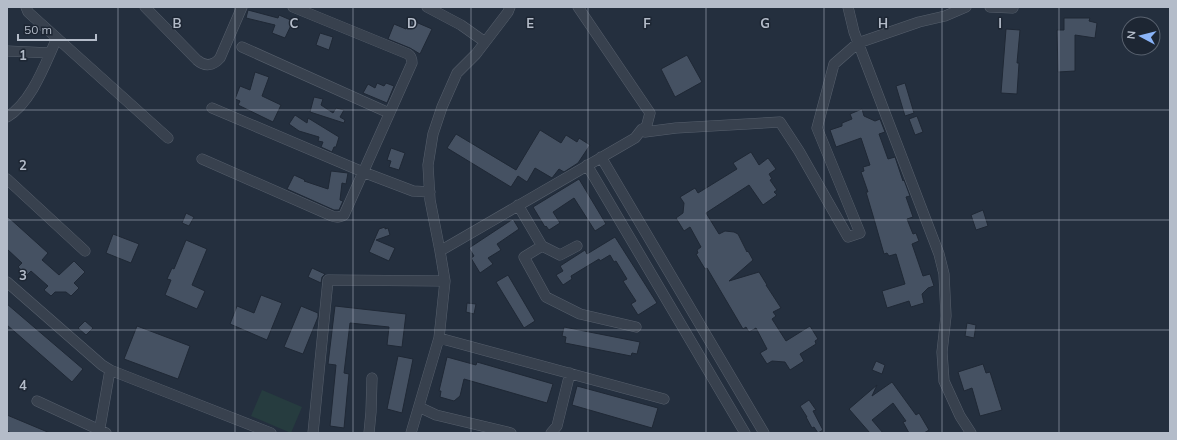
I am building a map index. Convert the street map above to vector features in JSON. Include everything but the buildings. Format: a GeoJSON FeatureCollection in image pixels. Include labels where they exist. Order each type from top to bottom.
{"type":"FeatureCollection","features":[{"type":"Feature","properties":{"kind":"street"},"geometry":{"type":"LineString","coordinates":[[26,7],[28,12],[168,138]]}},
{"type":"Feature","properties":{"kind":"street"},"geometry":{"type":"LineString","coordinates":[[145,7],[200,63],[209,66],[217,62],[220,58],[242,7]]}},
{"type":"Feature","properties":{"kind":"street"},"geometry":{"type":"LineString","coordinates":[[202,159],[336,218],[344,215],[412,63],[411,57],[410,55],[293,7]]}},
{"type":"Feature","properties":{"kind":"street"},"geometry":{"type":"LineString","coordinates":[[427,7],[461,25],[485,42]]}},
{"type":"Feature","properties":{"kind":"street"},"geometry":{"type":"LineString","coordinates":[[411,433],[439,338],[444,281],[430,200],[428,165],[433,134],[442,107],[457,73],[476,54],[508,12],[510,7]]}},
{"type":"Feature","properties":{"kind":"street"},"geometry":{"type":"LineString","coordinates":[[578,7],[650,113],[645,132]]}},
{"type":"Feature","properties":{"kind":"street"},"geometry":{"type":"LineString","coordinates":[[848,7],[858,43],[939,254],[944,274],[946,316],[942,352],[944,381],[960,416],[971,433]]}},
{"type":"Feature","properties":{"kind":"street"},"geometry":{"type":"LineString","coordinates":[[440,251],[636,138],[642,129],[645,132],[676,128],[780,122],[799,150],[848,237],[860,233],[817,128],[834,64],[858,43],[919,22],[944,16],[966,7]]}},
{"type":"Feature","properties":{"kind":"street"},"geometry":{"type":"LineString","coordinates":[[990,7],[1013,8]]}},
{"type":"Feature","properties":{"kind":"street"},"geometry":{"type":"LineString","coordinates":[[7,117],[17,110],[27,97],[57,38]]}},
{"type":"Feature","properties":{"kind":"street"},"geometry":{"type":"LineString","coordinates":[[242,46],[389,113]]}},
{"type":"Feature","properties":{"kind":"street"},"geometry":{"type":"LineString","coordinates":[[7,51],[50,53]]}},
{"type":"Feature","properties":{"kind":"street"},"geometry":{"type":"LineString","coordinates":[[212,108],[362,172],[413,190],[430,192]]}},
{"type":"Feature","properties":{"kind":"street"},"geometry":{"type":"LineString","coordinates":[[601,157],[764,433]]}},
{"type":"Feature","properties":{"kind":"street"},"geometry":{"type":"LineString","coordinates":[[587,165],[745,433]]}},
{"type":"Feature","properties":{"kind":"street"},"geometry":{"type":"LineString","coordinates":[[7,179],[85,251]]}},
{"type":"Feature","properties":{"kind":"street"},"geometry":{"type":"LineString","coordinates":[[518,205],[542,246],[560,255],[577,246]]}},
{"type":"Feature","properties":{"kind":"street"},"geometry":{"type":"LineString","coordinates":[[542,246],[524,257],[546,297],[580,314],[636,327]]}},
{"type":"Feature","properties":{"kind":"street"},"geometry":{"type":"LineString","coordinates":[[313,433],[328,280],[444,281]]}},
{"type":"Feature","properties":{"kind":"street"},"geometry":{"type":"LineString","coordinates":[[7,282],[102,365],[110,370],[271,433]]}},
{"type":"Feature","properties":{"kind":"street"},"geometry":{"type":"LineString","coordinates":[[439,338],[664,398]]}},
{"type":"Feature","properties":{"kind":"street"},"geometry":{"type":"LineString","coordinates":[[37,401],[102,432],[110,370]]}},
{"type":"Feature","properties":{"kind":"street"},"geometry":{"type":"LineString","coordinates":[[552,433],[557,426],[570,373]]}},
{"type":"Feature","properties":{"kind":"street"},"geometry":{"type":"LineString","coordinates":[[369,433],[372,406],[372,378]]}},
{"type":"Feature","properties":{"kind":"street"},"geometry":{"type":"LineString","coordinates":[[418,407],[436,415],[511,433]]}},
{"type":"Feature","properties":{"kind":"green space"},"geometry":{"type":"Polygon","coordinates":[[[262,390],[302,407],[291,433],[251,416],[262,390]]]}}]}
